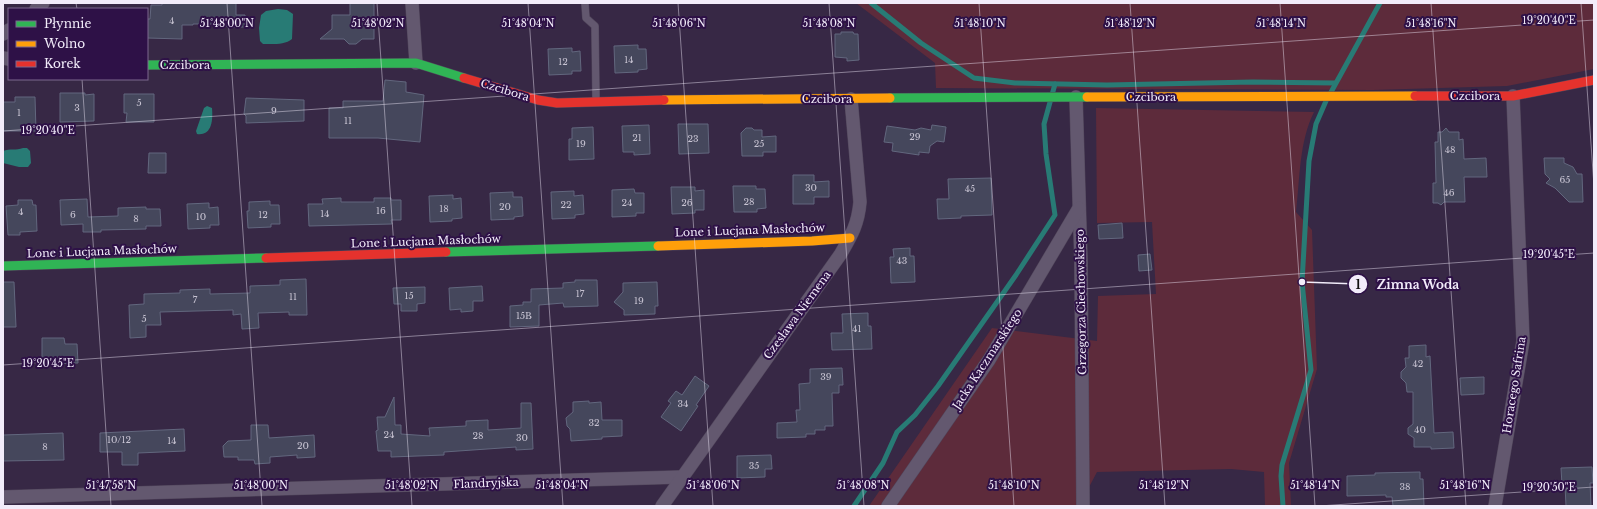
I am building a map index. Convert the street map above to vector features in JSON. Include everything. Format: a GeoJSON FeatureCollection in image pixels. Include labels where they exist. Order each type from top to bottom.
{"type":"FeatureCollection","features":[{"type":"Feature","properties":{"kind":"street"},"geometry":{"type":"LineString","coordinates":[[412,3],[416,63]]}},
{"type":"Feature","properties":{"kind":"street","name":"Czcibora"},"geometry":{"type":"LineString","coordinates":[[148,65],[416,63],[538,100],[557,103],[596,101],[1076,97],[1513,96],[1594,80]]}},
{"type":"Feature","properties":{"kind":"street","name":"Horacego Safrina"},"geometry":{"type":"LineString","coordinates":[[1495,506],[1523,340],[1513,96]]}},
{"type":"Feature","properties":{"kind":"street","name":"Grzegorza Ciechowskiego"},"geometry":{"type":"LineString","coordinates":[[1076,97],[1081,263],[1083,506]]}},
{"type":"Feature","properties":{"kind":"street","name":"Czesława Niemena"},"geometry":{"type":"LineString","coordinates":[[662,506],[681,477],[840,255],[850,238],[858,219],[860,202],[851,99]]}},
{"type":"Feature","properties":{"kind":"street","name":"Jacka Kaczmarskiego"},"geometry":{"type":"LineString","coordinates":[[888,506],[989,360],[1079,208]]}},
{"type":"Feature","properties":{"kind":"street","name":"Lone i Lucjana Masłochów"},"geometry":{"type":"LineString","coordinates":[[3,266],[804,241],[850,238]]}},
{"type":"Feature","properties":{"kind":"street","name":"Flandryjska"},"geometry":{"type":"LineString","coordinates":[[3,497],[126,500],[681,477]]}},
{"type":"Feature","properties":{"kind":"lane"},"geometry":{"type":"LineString","coordinates":[[585,4],[586,18],[595,26],[596,101]]}},
{"type":"Feature","properties":{"kind":"shaded area"},"geometry":{"type":"Polygon","coordinates":[[[856,3],[1594,3],[1594,69],[1507,86],[1373,90],[936,88],[935,63],[856,3]]]}},
{"type":"Feature","properties":{"kind":"shaded area"},"geometry":{"type":"Polygon","coordinates":[[[278,9],[287,10],[293,14],[292,39],[282,43],[263,44],[260,41],[259,28],[261,15],[266,11],[278,9]]]}},
{"type":"Feature","properties":{"kind":"shaded area"},"geometry":{"type":"Polygon","coordinates":[[[207,106],[212,108],[212,122],[209,130],[202,134],[197,134],[196,131],[204,108],[207,106]]]}},
{"type":"Feature","properties":{"kind":"shaded area"},"geometry":{"type":"Polygon","coordinates":[[[1096,108],[1314,112],[1305,136],[1299,174],[1296,212],[1312,230],[1317,369],[1289,463],[1291,506],[1265,506],[1264,472],[1231,469],[1097,472],[1079,506],[869,506],[992,328],[1097,341],[1098,296],[1156,294],[1152,222],[1097,223],[1096,108]]]}},
{"type":"Feature","properties":{"kind":"shaded area"},"geometry":{"type":"Polygon","coordinates":[[[27,148],[30,151],[31,163],[28,167],[19,167],[3,163],[3,151],[27,148]]]}},
{"type":"Feature","properties":{"kind":"building"},"geometry":{"type":"Polygon","coordinates":[[[162,3],[236,3],[236,15],[245,15],[245,27],[227,27],[227,24],[182,25],[182,39],[148,38],[148,19],[150,19],[151,5],[162,5],[162,3]]]}},
{"type":"Feature","properties":{"kind":"building"},"geometry":{"type":"Polygon","coordinates":[[[350,3],[374,3],[374,39],[362,39],[356,44],[349,44],[344,39],[320,39],[332,29],[332,15],[350,15],[350,3]]]}},
{"type":"Feature","properties":{"kind":"building"},"geometry":{"type":"Polygon","coordinates":[[[841,32],[853,32],[854,34],[858,34],[859,60],[847,61],[847,58],[835,57],[835,34],[841,34],[841,32]]]}},
{"type":"Feature","properties":{"kind":"building"},"geometry":{"type":"Polygon","coordinates":[[[638,45],[638,49],[646,49],[647,69],[638,70],[638,72],[615,73],[614,46],[638,45]]]}},
{"type":"Feature","properties":{"kind":"building"},"geometry":{"type":"Polygon","coordinates":[[[572,48],[572,52],[580,51],[581,71],[572,71],[572,74],[549,75],[548,49],[572,48]]]}},
{"type":"Feature","properties":{"kind":"building"},"geometry":{"type":"Polygon","coordinates":[[[385,80],[406,82],[406,92],[424,95],[420,142],[378,138],[329,138],[329,108],[343,108],[343,101],[383,101],[385,80]]]}},
{"type":"Feature","properties":{"kind":"building"},"geometry":{"type":"Polygon","coordinates":[[[60,93],[85,93],[85,95],[94,94],[94,121],[60,122],[60,93]]]}},
{"type":"Feature","properties":{"kind":"building"},"geometry":{"type":"Polygon","coordinates":[[[124,94],[154,94],[154,122],[126,122],[127,113],[124,113],[124,94]]]}},
{"type":"Feature","properties":{"kind":"building"},"geometry":{"type":"Polygon","coordinates":[[[15,97],[35,97],[36,131],[3,131],[3,102],[15,102],[15,97]]]}},
{"type":"Feature","properties":{"kind":"building"},"geometry":{"type":"Polygon","coordinates":[[[246,98],[304,100],[304,121],[246,123],[246,116],[244,114],[246,98]]]}},
{"type":"Feature","properties":{"kind":"building"},"geometry":{"type":"Polygon","coordinates":[[[678,124],[708,124],[709,153],[679,154],[678,124]]]}},
{"type":"Feature","properties":{"kind":"building"},"geometry":{"type":"Polygon","coordinates":[[[649,125],[650,154],[634,155],[634,152],[623,152],[622,126],[649,125]]]}},
{"type":"Feature","properties":{"kind":"building"},"geometry":{"type":"Polygon","coordinates":[[[932,125],[946,127],[944,142],[937,141],[930,146],[929,153],[919,152],[919,155],[892,151],[893,143],[884,142],[887,126],[915,130],[921,128],[931,130],[932,125]]]}},
{"type":"Feature","properties":{"kind":"building"},"geometry":{"type":"Polygon","coordinates":[[[593,127],[594,159],[569,160],[569,139],[572,139],[572,128],[593,127]]]}},
{"type":"Feature","properties":{"kind":"building"},"geometry":{"type":"Polygon","coordinates":[[[746,128],[762,130],[762,137],[776,136],[776,152],[763,152],[763,156],[742,156],[741,133],[746,128]]]}},
{"type":"Feature","properties":{"kind":"building"},"geometry":{"type":"Polygon","coordinates":[[[1446,128],[1449,132],[1459,132],[1459,140],[1463,139],[1464,159],[1486,158],[1487,177],[1464,177],[1465,202],[1444,202],[1441,205],[1438,203],[1433,203],[1433,183],[1436,183],[1435,142],[1438,142],[1438,132],[1442,132],[1446,128]]]}},
{"type":"Feature","properties":{"kind":"building"},"geometry":{"type":"Polygon","coordinates":[[[149,153],[166,153],[166,173],[148,173],[149,153]]]}},
{"type":"Feature","properties":{"kind":"building"},"geometry":{"type":"Polygon","coordinates":[[[1544,158],[1564,158],[1564,163],[1573,167],[1577,174],[1582,174],[1583,202],[1569,202],[1555,188],[1546,183],[1550,179],[1545,174],[1544,158]]]}},
{"type":"Feature","properties":{"kind":"building"},"geometry":{"type":"Polygon","coordinates":[[[793,175],[814,175],[814,182],[829,181],[829,197],[814,197],[814,204],[793,204],[793,175]]]}},
{"type":"Feature","properties":{"kind":"building"},"geometry":{"type":"Polygon","coordinates":[[[991,178],[992,215],[961,216],[961,218],[938,219],[937,199],[949,199],[948,179],[991,178]]]}},
{"type":"Feature","properties":{"kind":"building"},"geometry":{"type":"Polygon","coordinates":[[[733,186],[756,186],[756,189],[765,189],[766,208],[757,209],[757,212],[734,212],[733,186]]]}},
{"type":"Feature","properties":{"kind":"building"},"geometry":{"type":"Polygon","coordinates":[[[671,187],[695,187],[695,191],[704,190],[704,210],[695,210],[695,213],[672,214],[671,187]]]}},
{"type":"Feature","properties":{"kind":"building"},"geometry":{"type":"Polygon","coordinates":[[[634,189],[635,193],[644,193],[644,213],[636,213],[636,216],[612,217],[612,190],[634,189]]]}},
{"type":"Feature","properties":{"kind":"building"},"geometry":{"type":"Polygon","coordinates":[[[574,191],[574,196],[583,195],[584,214],[575,215],[575,218],[552,219],[551,192],[574,191]]]}},
{"type":"Feature","properties":{"kind":"building"},"geometry":{"type":"Polygon","coordinates":[[[513,192],[513,197],[522,197],[523,216],[514,217],[514,219],[491,220],[490,193],[513,192]]]}},
{"type":"Feature","properties":{"kind":"building"},"geometry":{"type":"Polygon","coordinates":[[[453,195],[453,199],[461,198],[462,218],[452,219],[452,221],[430,222],[429,196],[453,195]]]}},
{"type":"Feature","properties":{"kind":"building"},"geometry":{"type":"Polygon","coordinates":[[[341,198],[341,202],[374,202],[374,198],[391,198],[391,200],[401,200],[401,220],[391,220],[392,224],[309,226],[308,204],[323,204],[322,199],[341,198]]]}},
{"type":"Feature","properties":{"kind":"building"},"geometry":{"type":"Polygon","coordinates":[[[87,199],[88,217],[118,216],[118,208],[146,207],[146,209],[160,209],[161,226],[146,226],[146,229],[83,232],[83,224],[61,225],[60,200],[87,199]]]}},
{"type":"Feature","properties":{"kind":"building"},"geometry":{"type":"Polygon","coordinates":[[[18,200],[32,200],[33,205],[36,205],[37,231],[20,232],[20,235],[8,235],[6,206],[18,205],[18,200]]]}},
{"type":"Feature","properties":{"kind":"building"},"geometry":{"type":"Polygon","coordinates":[[[270,201],[270,205],[279,205],[280,224],[271,224],[271,227],[248,228],[247,211],[249,211],[249,202],[270,201]]]}},
{"type":"Feature","properties":{"kind":"building"},"geometry":{"type":"Polygon","coordinates":[[[209,203],[209,208],[218,207],[219,225],[210,225],[210,228],[188,229],[187,204],[209,203]]]}},
{"type":"Feature","properties":{"kind":"building"},"geometry":{"type":"Polygon","coordinates":[[[1122,223],[1123,238],[1099,239],[1098,225],[1122,223]]]}},
{"type":"Feature","properties":{"kind":"building"},"geometry":{"type":"Polygon","coordinates":[[[910,248],[910,256],[914,256],[915,282],[891,283],[890,257],[894,257],[893,249],[910,248]]]}},
{"type":"Feature","properties":{"kind":"building"},"geometry":{"type":"Polygon","coordinates":[[[1150,254],[1152,270],[1139,271],[1138,255],[1150,254]]]}},
{"type":"Feature","properties":{"kind":"building"},"geometry":{"type":"Polygon","coordinates":[[[306,279],[307,315],[289,315],[289,312],[258,313],[259,328],[242,329],[241,314],[233,315],[233,310],[160,312],[161,325],[146,325],[146,337],[130,338],[129,305],[144,304],[144,294],[180,293],[180,290],[210,289],[210,294],[250,293],[250,286],[280,285],[280,280],[306,279]]]}},
{"type":"Feature","properties":{"kind":"building"},"geometry":{"type":"Polygon","coordinates":[[[575,280],[597,280],[598,306],[564,307],[563,303],[539,305],[539,326],[510,327],[510,306],[523,305],[523,302],[531,302],[531,289],[563,288],[563,283],[575,282],[575,280]]]}},
{"type":"Feature","properties":{"kind":"building"},"geometry":{"type":"Polygon","coordinates":[[[3,282],[14,282],[16,327],[3,327],[3,282]]]}},
{"type":"Feature","properties":{"kind":"building"},"geometry":{"type":"Polygon","coordinates":[[[657,282],[658,306],[655,306],[655,314],[624,315],[624,310],[614,302],[623,292],[623,283],[657,282]]]}},
{"type":"Feature","properties":{"kind":"building"},"geometry":{"type":"Polygon","coordinates":[[[482,286],[483,301],[473,301],[473,311],[461,312],[461,309],[450,310],[449,288],[482,286]]]}},
{"type":"Feature","properties":{"kind":"building"},"geometry":{"type":"Polygon","coordinates":[[[425,287],[425,303],[417,304],[417,311],[401,311],[401,304],[394,304],[393,288],[425,287]]]}},
{"type":"Feature","properties":{"kind":"building"},"geometry":{"type":"Polygon","coordinates":[[[868,313],[868,326],[871,326],[872,349],[832,350],[831,333],[843,333],[842,314],[868,313]]]}},
{"type":"Feature","properties":{"kind":"building"},"geometry":{"type":"Polygon","coordinates":[[[42,338],[64,338],[65,344],[77,344],[78,363],[42,364],[42,338]]]}},
{"type":"Feature","properties":{"kind":"building"},"geometry":{"type":"Polygon","coordinates":[[[1426,345],[1426,357],[1430,356],[1434,433],[1453,432],[1454,448],[1431,449],[1431,447],[1414,447],[1414,438],[1408,434],[1408,428],[1413,424],[1413,392],[1407,392],[1406,383],[1401,378],[1401,372],[1406,367],[1405,358],[1409,358],[1409,346],[1426,345]]]}},
{"type":"Feature","properties":{"kind":"building"},"geometry":{"type":"Polygon","coordinates":[[[842,368],[843,385],[839,385],[839,393],[832,393],[833,426],[825,426],[825,430],[815,430],[815,434],[806,434],[806,437],[777,438],[777,423],[797,422],[796,410],[800,410],[799,384],[810,383],[810,369],[842,368]]]}},
{"type":"Feature","properties":{"kind":"building"},"geometry":{"type":"Polygon","coordinates":[[[695,376],[709,386],[696,405],[698,406],[681,431],[661,417],[671,403],[668,401],[676,391],[682,395],[695,376]]]}},
{"type":"Feature","properties":{"kind":"building"},"geometry":{"type":"Polygon","coordinates":[[[1484,377],[1484,394],[1461,395],[1460,378],[1484,377]]]}},
{"type":"Feature","properties":{"kind":"building"},"geometry":{"type":"Polygon","coordinates":[[[394,397],[395,425],[401,425],[401,434],[430,436],[429,428],[466,426],[466,421],[488,420],[488,430],[521,428],[521,403],[531,403],[533,449],[516,450],[516,447],[444,452],[444,455],[391,457],[391,451],[378,451],[376,431],[378,430],[377,417],[385,417],[394,397]]]}},
{"type":"Feature","properties":{"kind":"building"},"geometry":{"type":"Polygon","coordinates":[[[589,401],[589,403],[601,402],[602,420],[622,420],[622,436],[571,441],[570,429],[567,426],[566,418],[573,412],[573,402],[589,401]]]}},
{"type":"Feature","properties":{"kind":"building"},"geometry":{"type":"Polygon","coordinates":[[[251,425],[268,425],[269,438],[314,435],[315,457],[297,458],[297,455],[270,457],[270,463],[255,464],[254,460],[238,460],[238,457],[224,457],[223,446],[228,441],[251,440],[251,425]]]}},
{"type":"Feature","properties":{"kind":"building"},"geometry":{"type":"Polygon","coordinates":[[[184,429],[185,451],[138,453],[138,465],[122,465],[122,452],[100,452],[100,433],[184,429]]]}},
{"type":"Feature","properties":{"kind":"building"},"geometry":{"type":"Polygon","coordinates":[[[63,433],[64,460],[3,461],[3,435],[63,433]]]}},
{"type":"Feature","properties":{"kind":"building"},"geometry":{"type":"Polygon","coordinates":[[[771,455],[772,469],[765,469],[765,477],[737,478],[737,456],[771,455]]]}},
{"type":"Feature","properties":{"kind":"building"},"geometry":{"type":"Polygon","coordinates":[[[1592,467],[1593,483],[1590,483],[1591,506],[1566,506],[1565,485],[1562,485],[1561,468],[1592,467]]]}},
{"type":"Feature","properties":{"kind":"building"},"geometry":{"type":"Polygon","coordinates":[[[1420,472],[1420,479],[1423,479],[1424,506],[1393,506],[1392,497],[1386,497],[1386,495],[1347,496],[1347,476],[1375,475],[1375,473],[1420,472]]]}},
{"type":"Feature","properties":{"kind":"waterway"},"geometry":{"type":"LineString","coordinates":[[871,3],[921,43],[974,78],[1015,83],[1107,85],[1253,82],[1335,83]]}},
{"type":"Feature","properties":{"kind":"waterway"},"geometry":{"type":"LineString","coordinates":[[1330,94],[1380,3]]}},
{"type":"Feature","properties":{"kind":"waterway"},"geometry":{"type":"LineString","coordinates":[[854,506],[883,463],[897,432],[915,415],[938,386],[1016,275],[1055,215],[1046,154],[1044,124],[1055,84]]}},
{"type":"Feature","properties":{"kind":"waterway"},"geometry":{"type":"LineString","coordinates":[[1283,506],[1281,476],[1282,465],[1311,370],[1302,282],[1309,161],[1316,124],[1326,101]]}},
{"type":"Feature","properties":{"kind":"traffic: fast"},"geometry":{"type":"LineString","coordinates":[[148,65],[416,63],[464,78]]}},
{"type":"Feature","properties":{"kind":"traffic: fast"},"geometry":{"type":"LineString","coordinates":[[890,98],[1087,97]]}},
{"type":"Feature","properties":{"kind":"traffic: fast"},"geometry":{"type":"LineString","coordinates":[[446,252],[658,246]]}},
{"type":"Feature","properties":{"kind":"traffic: fast"},"geometry":{"type":"LineString","coordinates":[[3,266],[266,258]]}},
{"type":"Feature","properties":{"kind":"traffic: slow"},"geometry":{"type":"LineString","coordinates":[[1087,97],[1415,96]]}},
{"type":"Feature","properties":{"kind":"traffic: slow"},"geometry":{"type":"LineString","coordinates":[[664,100],[890,98]]}},
{"type":"Feature","properties":{"kind":"traffic: slow"},"geometry":{"type":"LineString","coordinates":[[658,246],[812,241],[850,238]]}},
{"type":"Feature","properties":{"kind":"traffic: jam"},"geometry":{"type":"LineString","coordinates":[[464,78],[538,100],[557,103],[664,100]]}},
{"type":"Feature","properties":{"kind":"traffic: jam"},"geometry":{"type":"LineString","coordinates":[[1415,96],[1513,96],[1594,80]]}},
{"type":"Feature","properties":{"kind":"traffic: jam"},"geometry":{"type":"LineString","coordinates":[[266,258],[446,252]]}},
{"type":"Feature","properties":{"kind":"place","name":"Zimna Woda"},"geometry":{"type":"Point","coordinates":[1302,282]}}]}
